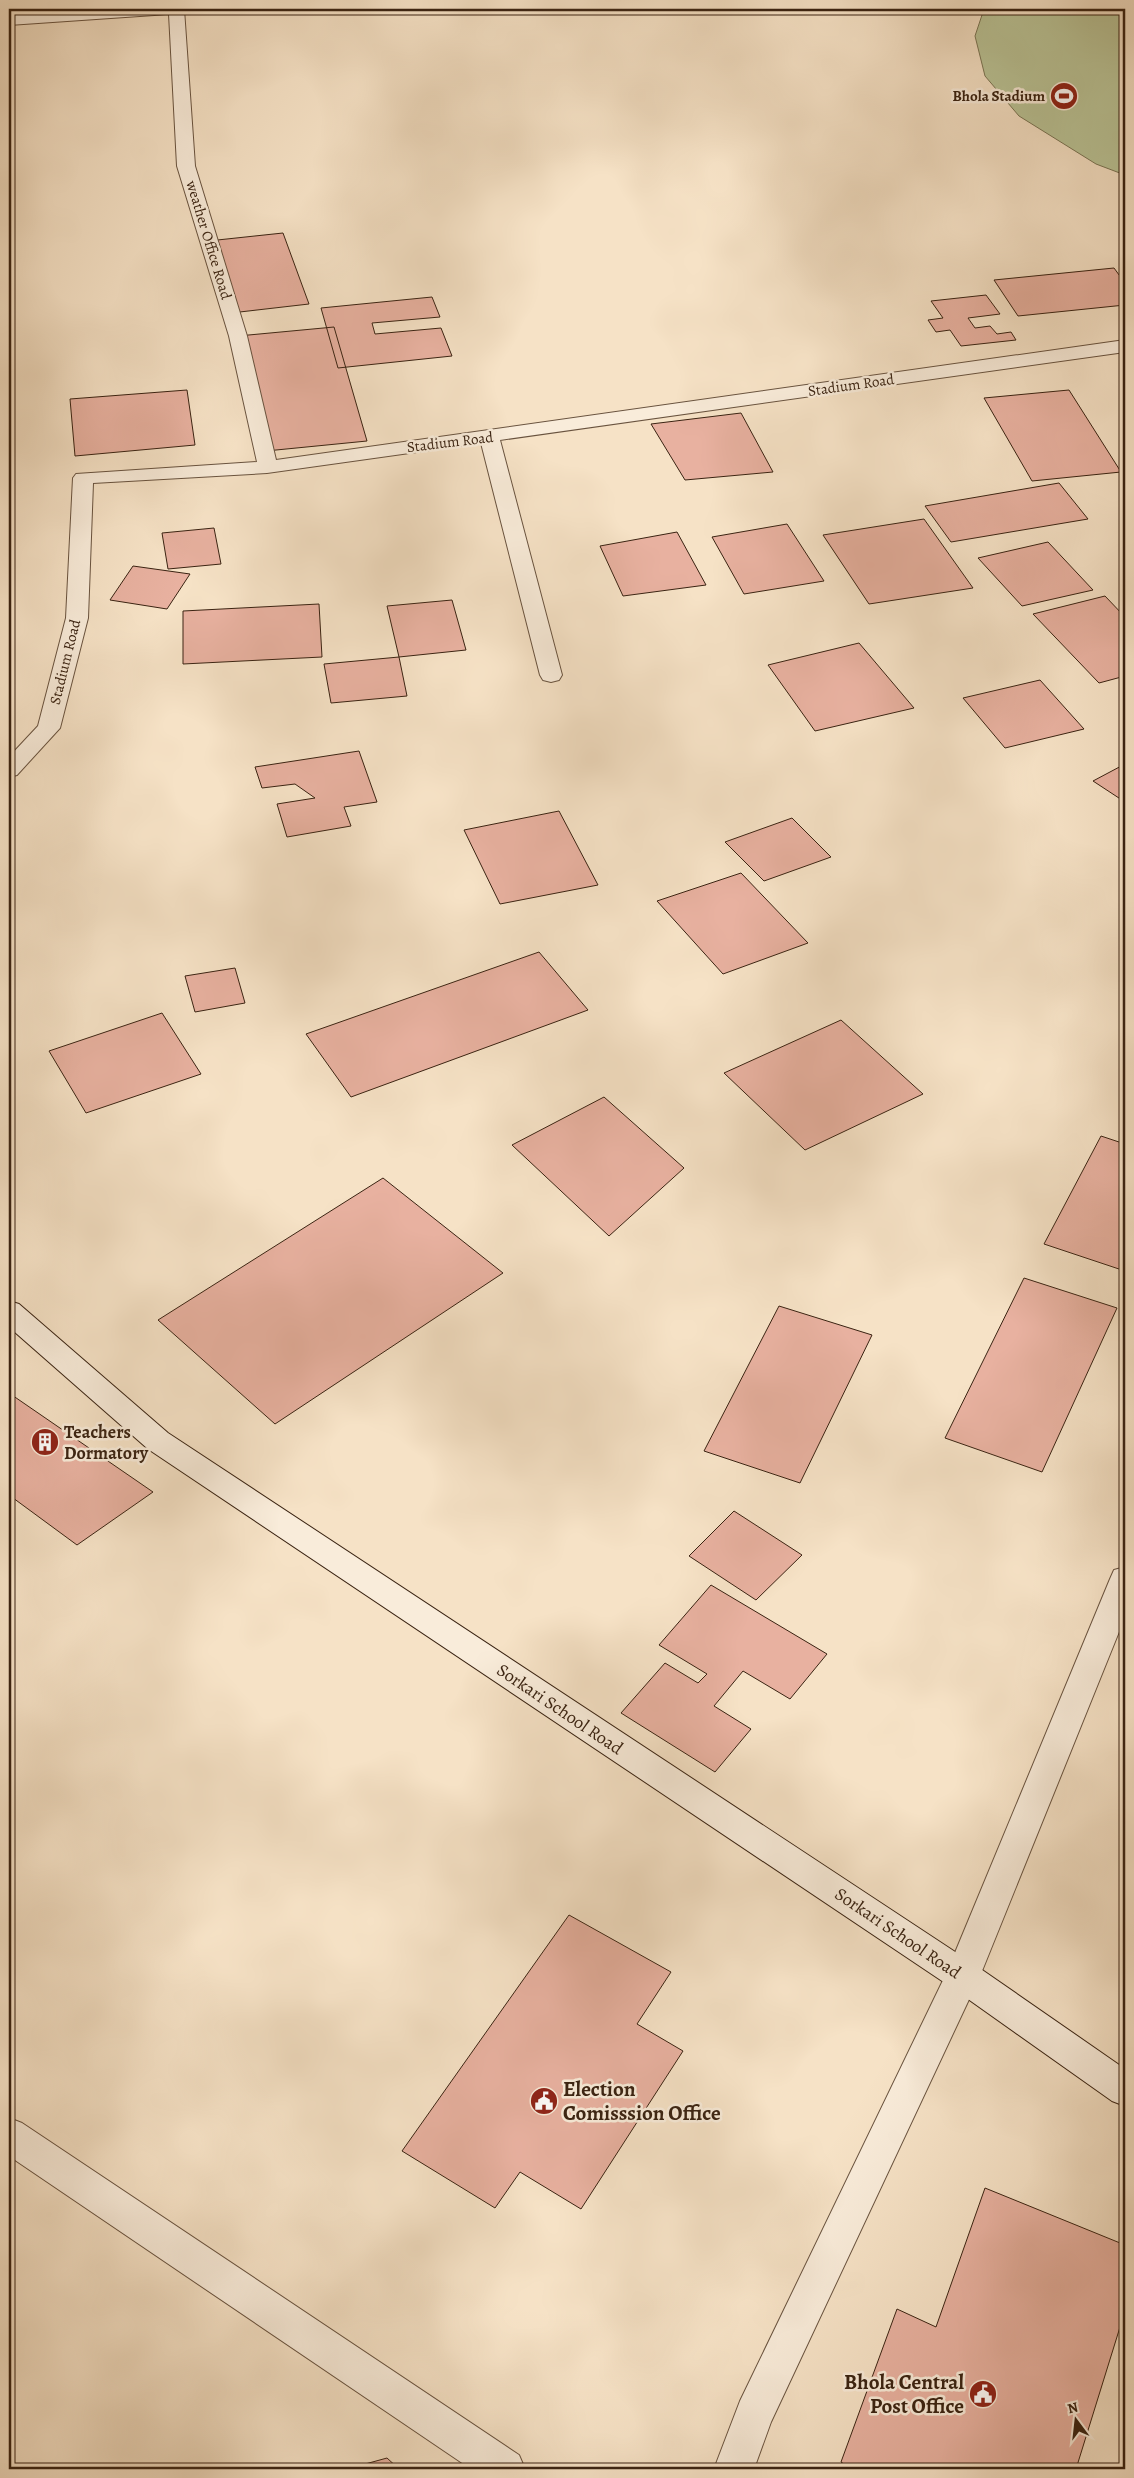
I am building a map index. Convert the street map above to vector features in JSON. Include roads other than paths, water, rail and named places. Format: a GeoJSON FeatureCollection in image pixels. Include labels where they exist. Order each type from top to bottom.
{"type":"FeatureCollection","features":[{"type":"Feature","properties":{"kind":"street"},"geometry":{"type":"LineString","coordinates":[[9,20],[170,9]]}},
{"type":"Feature","properties":{"kind":"street","name":"weather Office Road"},"geometry":{"type":"LineString","coordinates":[[176,9],[186,166],[238,336],[266,451],[267,467]]}},
{"type":"Feature","properties":{"kind":"street","name":"Stadium Road"},"geometry":{"type":"LineString","coordinates":[[9,770],[49,728],[77,618],[83,478],[267,467],[1125,346]]}},
{"type":"Feature","properties":{"kind":"street"},"geometry":{"type":"LineString","coordinates":[[489,437],[551,675]]}},
{"type":"Feature","properties":{"kind":"street","name":"Sorkari School Road"},"geometry":{"type":"LineString","coordinates":[[12,1318],[158,1442],[962,1976],[1125,2090]]}},
{"type":"Feature","properties":{"kind":"street"},"geometry":{"type":"LineString","coordinates":[[734,2469],[754,2415],[962,1976],[1125,1579]]}},
{"type":"Feature","properties":{"kind":"street"},"geometry":{"type":"LineString","coordinates":[[9,2135],[505,2469]]}},
{"type":"Feature","properties":{"kind":"place","name":"Bhola Stadium"},"geometry":{"type":"Point","coordinates":[1064,96]}},
{"type":"Feature","properties":{"kind":"place","name":"Teachers Dormatory"},"geometry":{"type":"Point","coordinates":[45,1442]}},
{"type":"Feature","properties":{"kind":"place","name":"Election Comisssion Office"},"geometry":{"type":"Point","coordinates":[544,2101]}},
{"type":"Feature","properties":{"kind":"place","name":"Bhola Central Post Office"},"geometry":{"type":"Point","coordinates":[983,2394]}}]}
